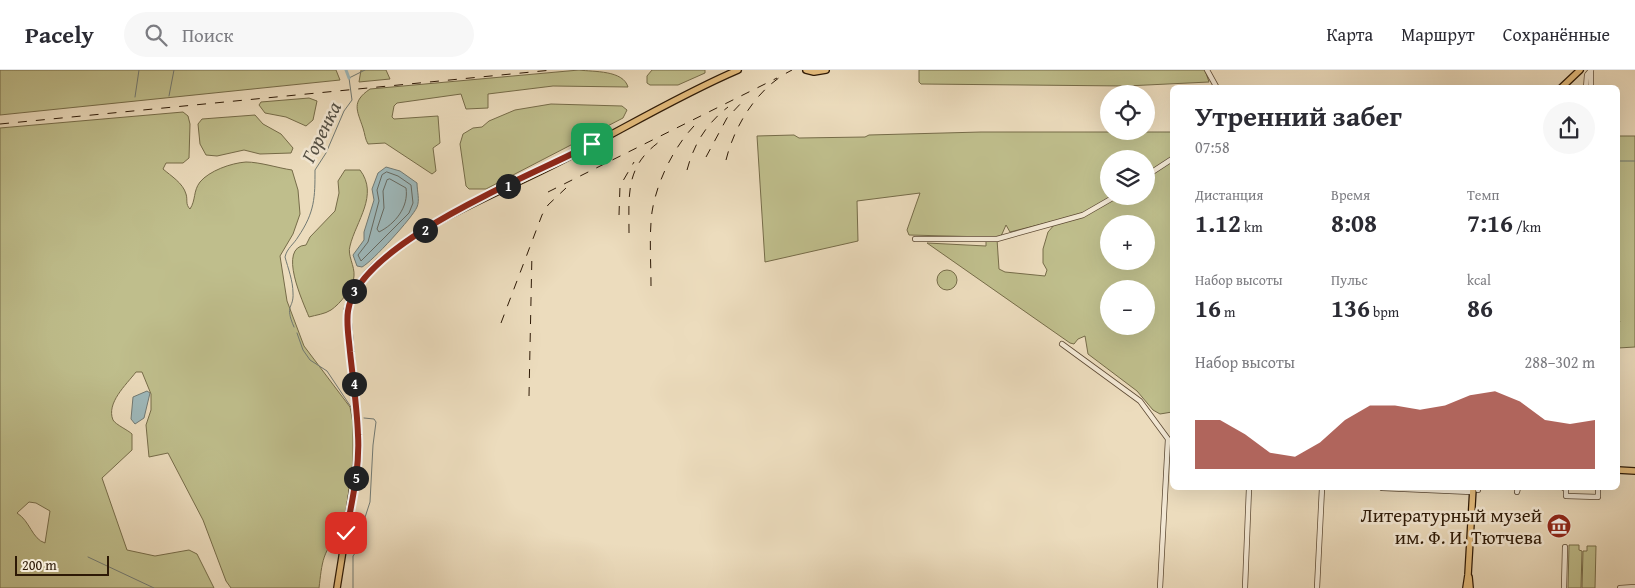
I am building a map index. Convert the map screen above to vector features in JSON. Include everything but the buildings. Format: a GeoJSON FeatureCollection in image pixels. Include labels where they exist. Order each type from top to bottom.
{"type":"FeatureCollection","features":[{"type":"Feature","properties":{"kind":"main road"},"geometry":{"type":"LineString","coordinates":[[337,588],[358,457],[358,428],[348,311],[350,300],[366,275],[390,253],[451,213],[555,164],[700,87],[738,70]]}},
{"type":"Feature","properties":{"kind":"main road"},"geometry":{"type":"LineString","coordinates":[[806,70],[818,72],[826,70]]}},
{"type":"Feature","properties":{"kind":"main road"},"geometry":{"type":"LineString","coordinates":[[1565,85],[1580,70]]}},
{"type":"Feature","properties":{"kind":"main road"},"geometry":{"type":"LineString","coordinates":[[1620,470],[1635,470]]}},
{"type":"Feature","properties":{"kind":"main road"},"geometry":{"type":"LineString","coordinates":[[1466,588],[1475,490]]}},
{"type":"Feature","properties":{"kind":"main road"},"geometry":{"type":"LineString","coordinates":[[1468,575],[1470,588]]}},
{"type":"Feature","properties":{"kind":"street"},"geometry":{"type":"LineString","coordinates":[[1207,70],[1215,85]]}},
{"type":"Feature","properties":{"kind":"street"},"geometry":{"type":"LineString","coordinates":[[1586,85],[1587,76],[1591,70]]}},
{"type":"Feature","properties":{"kind":"street"},"geometry":{"type":"LineString","coordinates":[[1591,70],[1591,85]]}},
{"type":"Feature","properties":{"kind":"street"},"geometry":{"type":"LineString","coordinates":[[1155,170],[1170,160]]}},
{"type":"Feature","properties":{"kind":"street"},"geometry":{"type":"LineString","coordinates":[[915,239],[997,239],[1083,215],[1100,205]]}},
{"type":"Feature","properties":{"kind":"street"},"geometry":{"type":"LineString","coordinates":[[1062,344],[1140,401],[1168,439],[1160,588]]}},
{"type":"Feature","properties":{"kind":"street"},"geometry":{"type":"LineString","coordinates":[[1245,588],[1249,490]]}},
{"type":"Feature","properties":{"kind":"street"},"geometry":{"type":"LineString","coordinates":[[1317,588],[1322,490]]}},
{"type":"Feature","properties":{"kind":"street"},"geometry":{"type":"LineString","coordinates":[[1566,490],[1566,496],[1598,497]]}},
{"type":"Feature","properties":{"kind":"street"},"geometry":{"type":"LineString","coordinates":[[1598,490],[1598,497],[1601,502]]}},
{"type":"Feature","properties":{"kind":"street"},"geometry":{"type":"LineString","coordinates":[[1564,588],[1565,547]]}},
{"type":"Feature","properties":{"kind":"street"},"geometry":{"type":"LineString","coordinates":[[1620,588],[1635,587]]}},
{"type":"Feature","properties":{"kind":"shaded area"},"geometry":{"type":"Polygon","coordinates":[[[0,70],[336,70],[340,80],[0,115],[0,70]]]}},
{"type":"Feature","properties":{"kind":"shaded area"},"geometry":{"type":"Polygon","coordinates":[[[361,70],[386,70],[390,79],[359,82],[361,70]]]}},
{"type":"Feature","properties":{"kind":"shaded area"},"geometry":{"type":"Polygon","coordinates":[[[579,70],[607,73],[620,77],[628,87],[553,86],[488,94],[488,108],[466,109],[461,94],[397,103],[394,106],[392,117],[394,119],[438,116],[440,143],[433,148],[436,171],[432,174],[385,143],[368,144],[357,107],[360,98],[370,89],[579,70]]]}},
{"type":"Feature","properties":{"kind":"shaded area"},"geometry":{"type":"Polygon","coordinates":[[[652,70],[705,70],[705,73],[678,85],[650,85],[647,83],[647,76],[652,70]]]}},
{"type":"Feature","properties":{"kind":"shaded area"},"geometry":{"type":"Polygon","coordinates":[[[919,70],[1205,70],[1209,82],[1100,86],[921,84],[919,82],[919,70]]]}},
{"type":"Feature","properties":{"kind":"shaded area"},"geometry":{"type":"Polygon","coordinates":[[[309,98],[317,101],[313,120],[306,126],[286,117],[265,113],[259,105],[261,102],[309,98]]]}},
{"type":"Feature","properties":{"kind":"shaded area"},"geometry":{"type":"Polygon","coordinates":[[[551,104],[622,106],[627,110],[623,118],[486,189],[469,189],[466,186],[460,144],[463,134],[473,128],[482,127],[489,121],[515,110],[551,104]]]}},
{"type":"Feature","properties":{"kind":"shaded area"},"geometry":{"type":"Polygon","coordinates":[[[183,112],[188,116],[190,124],[189,158],[183,163],[166,163],[163,169],[182,186],[190,209],[200,182],[209,174],[221,168],[246,162],[292,170],[298,190],[300,214],[293,234],[280,256],[287,301],[304,346],[350,407],[353,423],[353,461],[343,533],[331,545],[324,557],[319,588],[231,588],[226,581],[203,520],[168,453],[149,457],[146,425],[151,410],[151,394],[142,372],[136,372],[118,394],[112,407],[113,420],[132,434],[132,450],[102,478],[127,550],[155,556],[189,550],[197,554],[214,588],[0,588],[0,128],[183,112]],[[29,502],[17,513],[25,520],[37,538],[45,543],[50,511],[36,503],[29,502]]]}},
{"type":"Feature","properties":{"kind":"shaded area"},"geometry":{"type":"Polygon","coordinates":[[[255,115],[263,124],[281,134],[293,148],[291,153],[260,154],[244,150],[217,156],[206,155],[200,144],[198,124],[202,119],[255,115]]]}},
{"type":"Feature","properties":{"kind":"shaded area"},"geometry":{"type":"Polygon","coordinates":[[[981,132],[1100,132],[1100,140],[1155,140],[1155,132],[1170,132],[1170,412],[1160,414],[1153,410],[1137,391],[1088,354],[1085,336],[1078,339],[1074,344],[1070,343],[927,243],[986,246],[986,237],[909,235],[907,230],[920,193],[857,201],[858,241],[765,262],[757,136],[794,135],[799,138],[981,132]],[[1050,222],[1010,232],[1006,225],[1002,234],[997,239],[999,269],[1005,272],[1045,276],[1047,270],[1043,263],[1043,249],[1048,232],[1055,224],[1050,222]]]}},
{"type":"Feature","properties":{"kind":"shaded area"},"geometry":{"type":"Polygon","coordinates":[[[1620,136],[1635,136],[1635,347],[1620,348],[1620,136]]]}},
{"type":"Feature","properties":{"kind":"shaded area"},"geometry":{"type":"Polygon","coordinates":[[[345,170],[360,170],[365,179],[367,189],[364,208],[349,249],[354,272],[352,285],[342,300],[331,310],[309,317],[294,276],[293,255],[298,248],[306,245],[310,237],[335,211],[339,193],[338,181],[345,170]]]}},
{"type":"Feature","properties":{"kind":"shaded area"},"geometry":{"type":"Polygon","coordinates":[[[947,270],[954,273],[957,280],[954,287],[947,290],[940,287],[937,280],[940,273],[947,270]]]}},
{"type":"Feature","properties":{"kind":"shaded area"},"geometry":{"type":"Polygon","coordinates":[[[1569,545],[1579,545],[1579,550],[1582,551],[1581,588],[1568,588],[1569,545]]]}},
{"type":"Feature","properties":{"kind":"shaded area"},"geometry":{"type":"Polygon","coordinates":[[[1587,546],[1596,546],[1595,588],[1582,588],[1583,551],[1587,551],[1587,546]]]}},
{"type":"Feature","properties":{"kind":"water"},"geometry":{"type":"Polygon","coordinates":[[[386,167],[400,171],[417,183],[418,204],[408,220],[383,248],[362,267],[357,266],[353,255],[364,240],[364,232],[374,200],[372,189],[378,173],[386,167]]]}},
{"type":"Feature","properties":{"kind":"water"},"geometry":{"type":"Polygon","coordinates":[[[147,391],[150,393],[144,418],[135,424],[131,419],[133,397],[147,391]]]}},
{"type":"Feature","properties":{"kind":"waterway"},"geometry":{"type":"LineString","coordinates":[[135,97],[139,70]]}},
{"type":"Feature","properties":{"kind":"waterway"},"geometry":{"type":"LineString","coordinates":[[169,96],[174,70]]}},
{"type":"Feature","properties":{"kind":"waterway"},"geometry":{"type":"LineString","coordinates":[[346,70],[349,78]]}},
{"type":"Feature","properties":{"kind":"waterway","name":"Горенка"},"geometry":{"type":"LineString","coordinates":[[294,327],[290,314],[293,288],[285,257],[308,220],[313,204],[315,170],[326,153],[344,111],[352,100],[349,78],[365,70]]}},
{"type":"Feature","properties":{"kind":"waterway"},"geometry":{"type":"LineString","coordinates":[[1620,161],[1635,161]]}},
{"type":"Feature","properties":{"kind":"waterway","name":"Горенка"},"geometry":{"type":"LineString","coordinates":[[297,333],[303,350],[310,360],[327,371],[351,407]]}},
{"type":"Feature","properties":{"kind":"waterway","name":"Горенка"},"geometry":{"type":"LineString","coordinates":[[353,588],[353,556],[356,552],[358,539],[370,502],[376,422],[374,419],[364,418]]}},
{"type":"Feature","properties":{"kind":"waterway"},"geometry":{"type":"LineString","coordinates":[[88,557],[154,588]]}},
{"type":"Feature","properties":{"kind":"railway"},"geometry":{"type":"LineString","coordinates":[[0,124],[552,70]]}},
{"type":"Feature","properties":{"kind":"railway"},"geometry":{"type":"LineString","coordinates":[[726,160],[735,133],[750,108],[769,86],[792,70]]}},
{"type":"Feature","properties":{"kind":"railway"},"geometry":{"type":"LineString","coordinates":[[548,192],[777,78]]}},
{"type":"Feature","properties":{"kind":"railway"},"geometry":{"type":"LineString","coordinates":[[706,157],[727,118],[745,99]]}},
{"type":"Feature","properties":{"kind":"railway"},"geometry":{"type":"LineString","coordinates":[[687,170],[693,152],[702,135],[713,120],[728,107]]}},
{"type":"Feature","properties":{"kind":"railway"},"geometry":{"type":"LineString","coordinates":[[651,286],[652,212],[658,187],[676,150],[700,120]]}},
{"type":"Feature","properties":{"kind":"railway"},"geometry":{"type":"LineString","coordinates":[[629,233],[631,183],[640,161],[659,142]]}},
{"type":"Feature","properties":{"kind":"railway"},"geometry":{"type":"LineString","coordinates":[[619,215],[620,186],[634,162]]}},
{"type":"Feature","properties":{"kind":"railway"},"geometry":{"type":"LineString","coordinates":[[501,323],[542,215],[548,205],[566,188]]}},
{"type":"Feature","properties":{"kind":"railway"},"geometry":{"type":"LineString","coordinates":[[529,396],[532,252]]}},
{"type":"Feature","properties":{"kind":"place","name":"Литературный музей им. Ф. И. Тютчева"},"geometry":{"type":"Point","coordinates":[1559,526]}},
{"type":"Feature","properties":{"kind":"route"},"geometry":{"type":"LineString","coordinates":[[346,533],[358,457],[358,435],[347,321],[350,300],[357,287],[366,275],[390,253],[451,213],[555,164],[592,144]]}}]}
